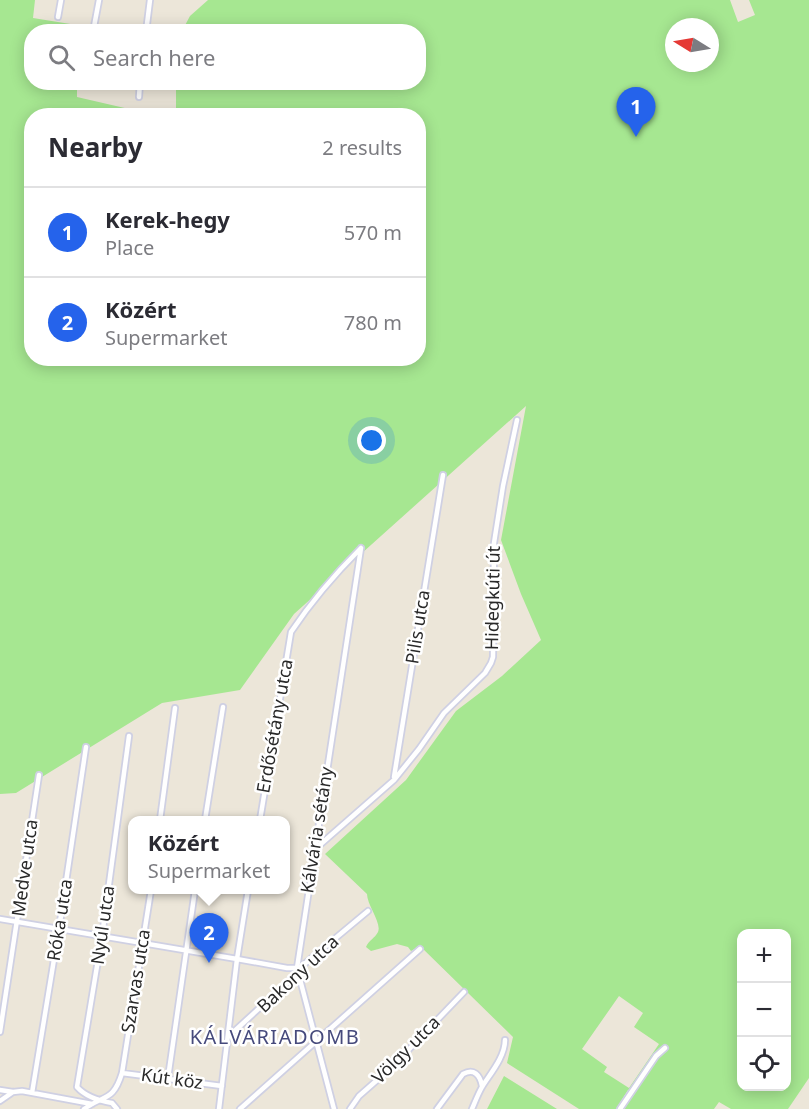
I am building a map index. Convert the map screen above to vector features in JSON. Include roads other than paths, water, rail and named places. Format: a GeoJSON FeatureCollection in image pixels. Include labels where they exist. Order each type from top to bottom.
{"type":"FeatureCollection","features":[{"type":"Feature","properties":{"kind":"street"},"geometry":{"type":"LineString","coordinates":[[58,17],[61,0]]}},
{"type":"Feature","properties":{"kind":"street"},"geometry":{"type":"LineString","coordinates":[[94,24],[99,0]]}},
{"type":"Feature","properties":{"kind":"street"},"geometry":{"type":"LineString","coordinates":[[147,24],[150,0]]}},
{"type":"Feature","properties":{"kind":"street"},"geometry":{"type":"LineString","coordinates":[[139,90],[139,97]]}},
{"type":"Feature","properties":{"kind":"street","name":"Hidegkúti út"},"geometry":{"type":"LineString","coordinates":[[314,850],[394,780],[444,713],[485,673],[491,663],[493,657],[494,543],[517,420]]}},
{"type":"Feature","properties":{"kind":"street","name":"Pilis utca"},"geometry":{"type":"LineString","coordinates":[[394,780],[443,475]]}},
{"type":"Feature","properties":{"kind":"street","name":"Erdősétány utca"},"geometry":{"type":"LineString","coordinates":[[261,816],[291,632],[330,580],[361,548]]}},
{"type":"Feature","properties":{"kind":"street","name":"Kálvária sétány"},"geometry":{"type":"LineString","coordinates":[[334,1109],[298,970],[314,850],[361,548]]}},
{"type":"Feature","properties":{"kind":"street"},"geometry":{"type":"LineString","coordinates":[[206,816],[223,707]]}},
{"type":"Feature","properties":{"kind":"street"},"geometry":{"type":"LineString","coordinates":[[161,816],[175,708]]}},
{"type":"Feature","properties":{"kind":"street","name":"Nyúl utca"},"geometry":{"type":"LineString","coordinates":[[99,1101],[79,1091],[77,1087],[102,936],[129,736]]}},
{"type":"Feature","properties":{"kind":"street","name":"Róka utca"},"geometry":{"type":"LineString","coordinates":[[33,1093],[86,747]]}},
{"type":"Feature","properties":{"kind":"street","name":"Medve utca"},"geometry":{"type":"LineString","coordinates":[[0,1032],[39,775]]}},
{"type":"Feature","properties":{"kind":"street","name":"Szarvas utca"},"geometry":{"type":"LineString","coordinates":[[122,1073],[150,894]]}},
{"type":"Feature","properties":{"kind":"street"},"geometry":{"type":"LineString","coordinates":[[168,1078],[194,894]]}},
{"type":"Feature","properties":{"kind":"street"},"geometry":{"type":"LineString","coordinates":[[219,1109],[237,959],[248,894]]}},
{"type":"Feature","properties":{"kind":"street","name":"Bakony utca"},"geometry":{"type":"LineString","coordinates":[[228,1037],[302,966],[368,911]]}},
{"type":"Feature","properties":{"kind":"street"},"geometry":{"type":"LineString","coordinates":[[0,919],[298,970]]}},
{"type":"Feature","properties":{"kind":"street"},"geometry":{"type":"LineString","coordinates":[[240,1109],[420,949]]}},
{"type":"Feature","properties":{"kind":"street","name":"Völgy utca"},"geometry":{"type":"LineString","coordinates":[[350,1109],[358,1096],[392,1067],[464,992]]}},
{"type":"Feature","properties":{"kind":"street"},"geometry":{"type":"LineString","coordinates":[[472,1109],[504,1049],[505,1040]]}},
{"type":"Feature","properties":{"kind":"street"},"geometry":{"type":"LineString","coordinates":[[620,1109],[656,1056],[665,1048]]}},
{"type":"Feature","properties":{"kind":"street"},"geometry":{"type":"LineString","coordinates":[[437,1109],[463,1074],[468,1071],[478,1076],[482,1088]]}},
{"type":"Feature","properties":{"kind":"street"},"geometry":{"type":"LineString","coordinates":[[84,1109],[113,1093],[122,1073]]}},
{"type":"Feature","properties":{"kind":"street","name":"Kút köz"},"geometry":{"type":"LineString","coordinates":[[122,1073],[222,1086]]}},
{"type":"Feature","properties":{"kind":"street"},"geometry":{"type":"LineString","coordinates":[[0,1090],[21,1091],[92,1104]]}},
{"type":"Feature","properties":{"kind":"street"},"geometry":{"type":"LineString","coordinates":[[0,1101],[13,1092]]}},
{"type":"Feature","properties":{"kind":"street"},"geometry":{"type":"LineString","coordinates":[[99,1101],[112,1104],[117,1109]]}},
{"type":"Feature","properties":{"kind":"place","name":"Kerek-hegy"},"geometry":{"type":"Point","coordinates":[636,137]}},
{"type":"Feature","properties":{"kind":"place","name":"Közért"},"geometry":{"type":"Point","coordinates":[209,963]}},
{"type":"Feature","properties":{"kind":"district","name":"KÁLVÁRIADOMB"},"geometry":{"type":"Point","coordinates":[275,1037]}}]}
